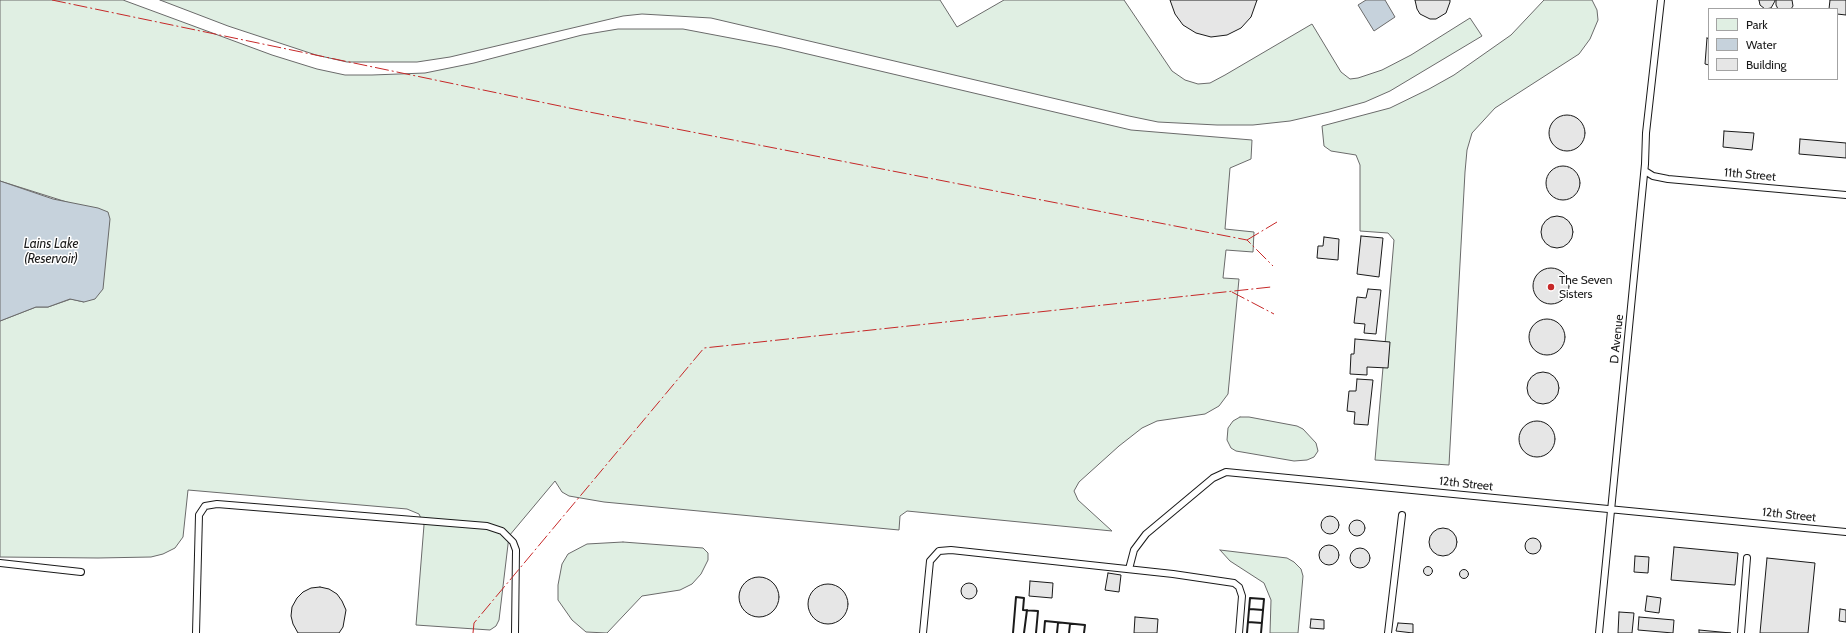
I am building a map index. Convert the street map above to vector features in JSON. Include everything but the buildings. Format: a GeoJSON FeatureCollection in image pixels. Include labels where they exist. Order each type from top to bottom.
{"type":"FeatureCollection","features":[{"type":"Feature","properties":{"kind":"lane","name":"D Avenue"},"geometry":{"type":"LineString","coordinates":[[1599,633],[1645,171],[1646,133],[1661,0]]}},
{"type":"Feature","properties":{"kind":"lane","name":"11th Street"},"geometry":{"type":"LineString","coordinates":[[1645,171],[1653,176],[1668,179],[1846,195]]}},
{"type":"Feature","properties":{"kind":"lane","name":"12th Street"},"geometry":{"type":"LineString","coordinates":[[1129,570],[1134,550],[1146,534],[1213,478],[1226,472],[1846,532]]}},
{"type":"Feature","properties":{"kind":"lane"},"geometry":{"type":"LineString","coordinates":[[196,633],[200,515],[205,506],[217,504],[487,526],[502,531],[513,542],[516,550],[515,633]]}},
{"type":"Feature","properties":{"kind":"lane"},"geometry":{"type":"LineString","coordinates":[[1388,633],[1402,515]]}},
{"type":"Feature","properties":{"kind":"lane"},"geometry":{"type":"LineString","coordinates":[[923,633],[930,561],[939,551],[951,550],[1234,583],[1239,587],[1242,596],[1239,633]]}},
{"type":"Feature","properties":{"kind":"lane"},"geometry":{"type":"LineString","coordinates":[[1741,633],[1747,558]]}},
{"type":"Feature","properties":{"kind":"lane"},"geometry":{"type":"LineString","coordinates":[[0,563],[81,572]]}},
{"type":"Feature","properties":{"kind":"green space"},"geometry":{"type":"Polygon","coordinates":[[[0,0],[123,0],[272,55],[317,69],[345,75],[425,73],[474,63],[582,35],[618,29],[683,29],[778,47],[1131,130],[1252,140],[1251,159],[1230,168],[1225,229],[1254,232],[1253,252],[1226,250],[1223,278],[1239,279],[1228,394],[1219,406],[1205,414],[1157,421],[1142,428],[1119,446],[1079,482],[1074,491],[1078,500],[1112,531],[907,511],[900,516],[899,530],[604,502],[569,496],[562,492],[555,481],[509,536],[499,620],[496,626],[490,630],[416,625],[424,525],[419,514],[407,509],[188,490],[183,537],[175,548],[163,554],[151,557],[98,558],[0,557],[0,321],[36,307],[48,307],[71,299],[84,302],[73,204],[0,181],[0,0]]]}},
{"type":"Feature","properties":{"kind":"green space"},"geometry":{"type":"Polygon","coordinates":[[[160,0],[940,0],[957,27],[1004,0],[1124,0],[1172,71],[1185,80],[1198,84],[1210,83],[1312,24],[1341,72],[1350,79],[1358,78],[1382,70],[1411,55],[1470,18],[1482,36],[1390,91],[1365,102],[1290,121],[1253,125],[1217,125],[1158,122],[1129,116],[711,18],[642,14],[623,16],[450,57],[417,62],[347,62],[316,55],[228,26],[160,0]]]}},
{"type":"Feature","properties":{"kind":"green space"},"geometry":{"type":"Polygon","coordinates":[[[1544,0],[1592,0],[1597,10],[1598,20],[1590,39],[1579,54],[1495,108],[1472,133],[1467,150],[1465,172],[1449,465],[1375,460],[1394,240],[1388,233],[1360,231],[1360,165],[1356,155],[1331,151],[1324,146],[1322,126],[1390,108],[1454,75],[1511,35],[1544,0]]]}},
{"type":"Feature","properties":{"kind":"green space"},"geometry":{"type":"Polygon","coordinates":[[[1240,417],[1249,417],[1297,426],[1303,429],[1316,443],[1318,451],[1314,457],[1307,460],[1294,461],[1236,451],[1231,448],[1227,440],[1228,428],[1233,421],[1240,417]]]}},
{"type":"Feature","properties":{"kind":"green space"},"geometry":{"type":"Polygon","coordinates":[[[623,542],[703,548],[708,553],[708,560],[701,574],[692,584],[680,590],[642,596],[607,633],[586,632],[572,620],[558,600],[558,585],[562,564],[568,554],[587,544],[623,542]]]}},
{"type":"Feature","properties":{"kind":"green space"},"geometry":{"type":"Polygon","coordinates":[[[1220,550],[1287,558],[1301,569],[1303,576],[1298,633],[1270,633],[1271,600],[1264,583],[1230,561],[1220,550]]]}},
{"type":"Feature","properties":{"kind":"water"},"geometry":{"type":"Polygon","coordinates":[[[1366,0],[1385,0],[1395,17],[1374,31],[1358,5],[1366,0]]]}},
{"type":"Feature","properties":{"kind":"water","name":"Lains Lake (Reservoir)"},"geometry":{"type":"Polygon","coordinates":[[[0,181],[53,199],[98,208],[108,212],[110,219],[103,289],[95,299],[84,302],[70,299],[48,307],[36,307],[0,321],[0,181]]]}},
{"type":"Feature","properties":{"kind":"wall"},"geometry":{"type":"LineString","coordinates":[[1013,633],[1016,597],[1024,598],[1023,610],[1038,611],[1036,633]]}},
{"type":"Feature","properties":{"kind":"wall"},"geometry":{"type":"LineString","coordinates":[[1247,633],[1250,598],[1264,599],[1261,633]]}},
{"type":"Feature","properties":{"kind":"wall"},"geometry":{"type":"LineString","coordinates":[[1250,609],[1263,610]]}},
{"type":"Feature","properties":{"kind":"wall"},"geometry":{"type":"LineString","coordinates":[[1024,633],[1027,610]]}},
{"type":"Feature","properties":{"kind":"wall"},"geometry":{"type":"LineString","coordinates":[[1044,633],[1045,621],[1085,625],[1084,633]]}},
{"type":"Feature","properties":{"kind":"wall"},"geometry":{"type":"LineString","coordinates":[[1248,622],[1262,623]]}},
{"type":"Feature","properties":{"kind":"wall"},"geometry":{"type":"LineString","coordinates":[[1057,633],[1058,623]]}},
{"type":"Feature","properties":{"kind":"wall"},"geometry":{"type":"LineString","coordinates":[[1069,633],[1070,624]]}},
{"type":"Feature","properties":{"kind":"power"},"geometry":{"type":"LineString","coordinates":[[52,0],[579,110],[1247,240],[1273,266]]}},
{"type":"Feature","properties":{"kind":"power"},"geometry":{"type":"LineString","coordinates":[[1247,240],[1277,222]]}},
{"type":"Feature","properties":{"kind":"power"},"geometry":{"type":"LineString","coordinates":[[473,633],[474,623],[704,348],[1271,287]]}},
{"type":"Feature","properties":{"kind":"power"},"geometry":{"type":"LineString","coordinates":[[1232,292],[1274,314]]}},
{"type":"Feature","properties":{"kind":"place","name":"The Seven Sisters"},"geometry":{"type":"Point","coordinates":[1551,287]}}]}
